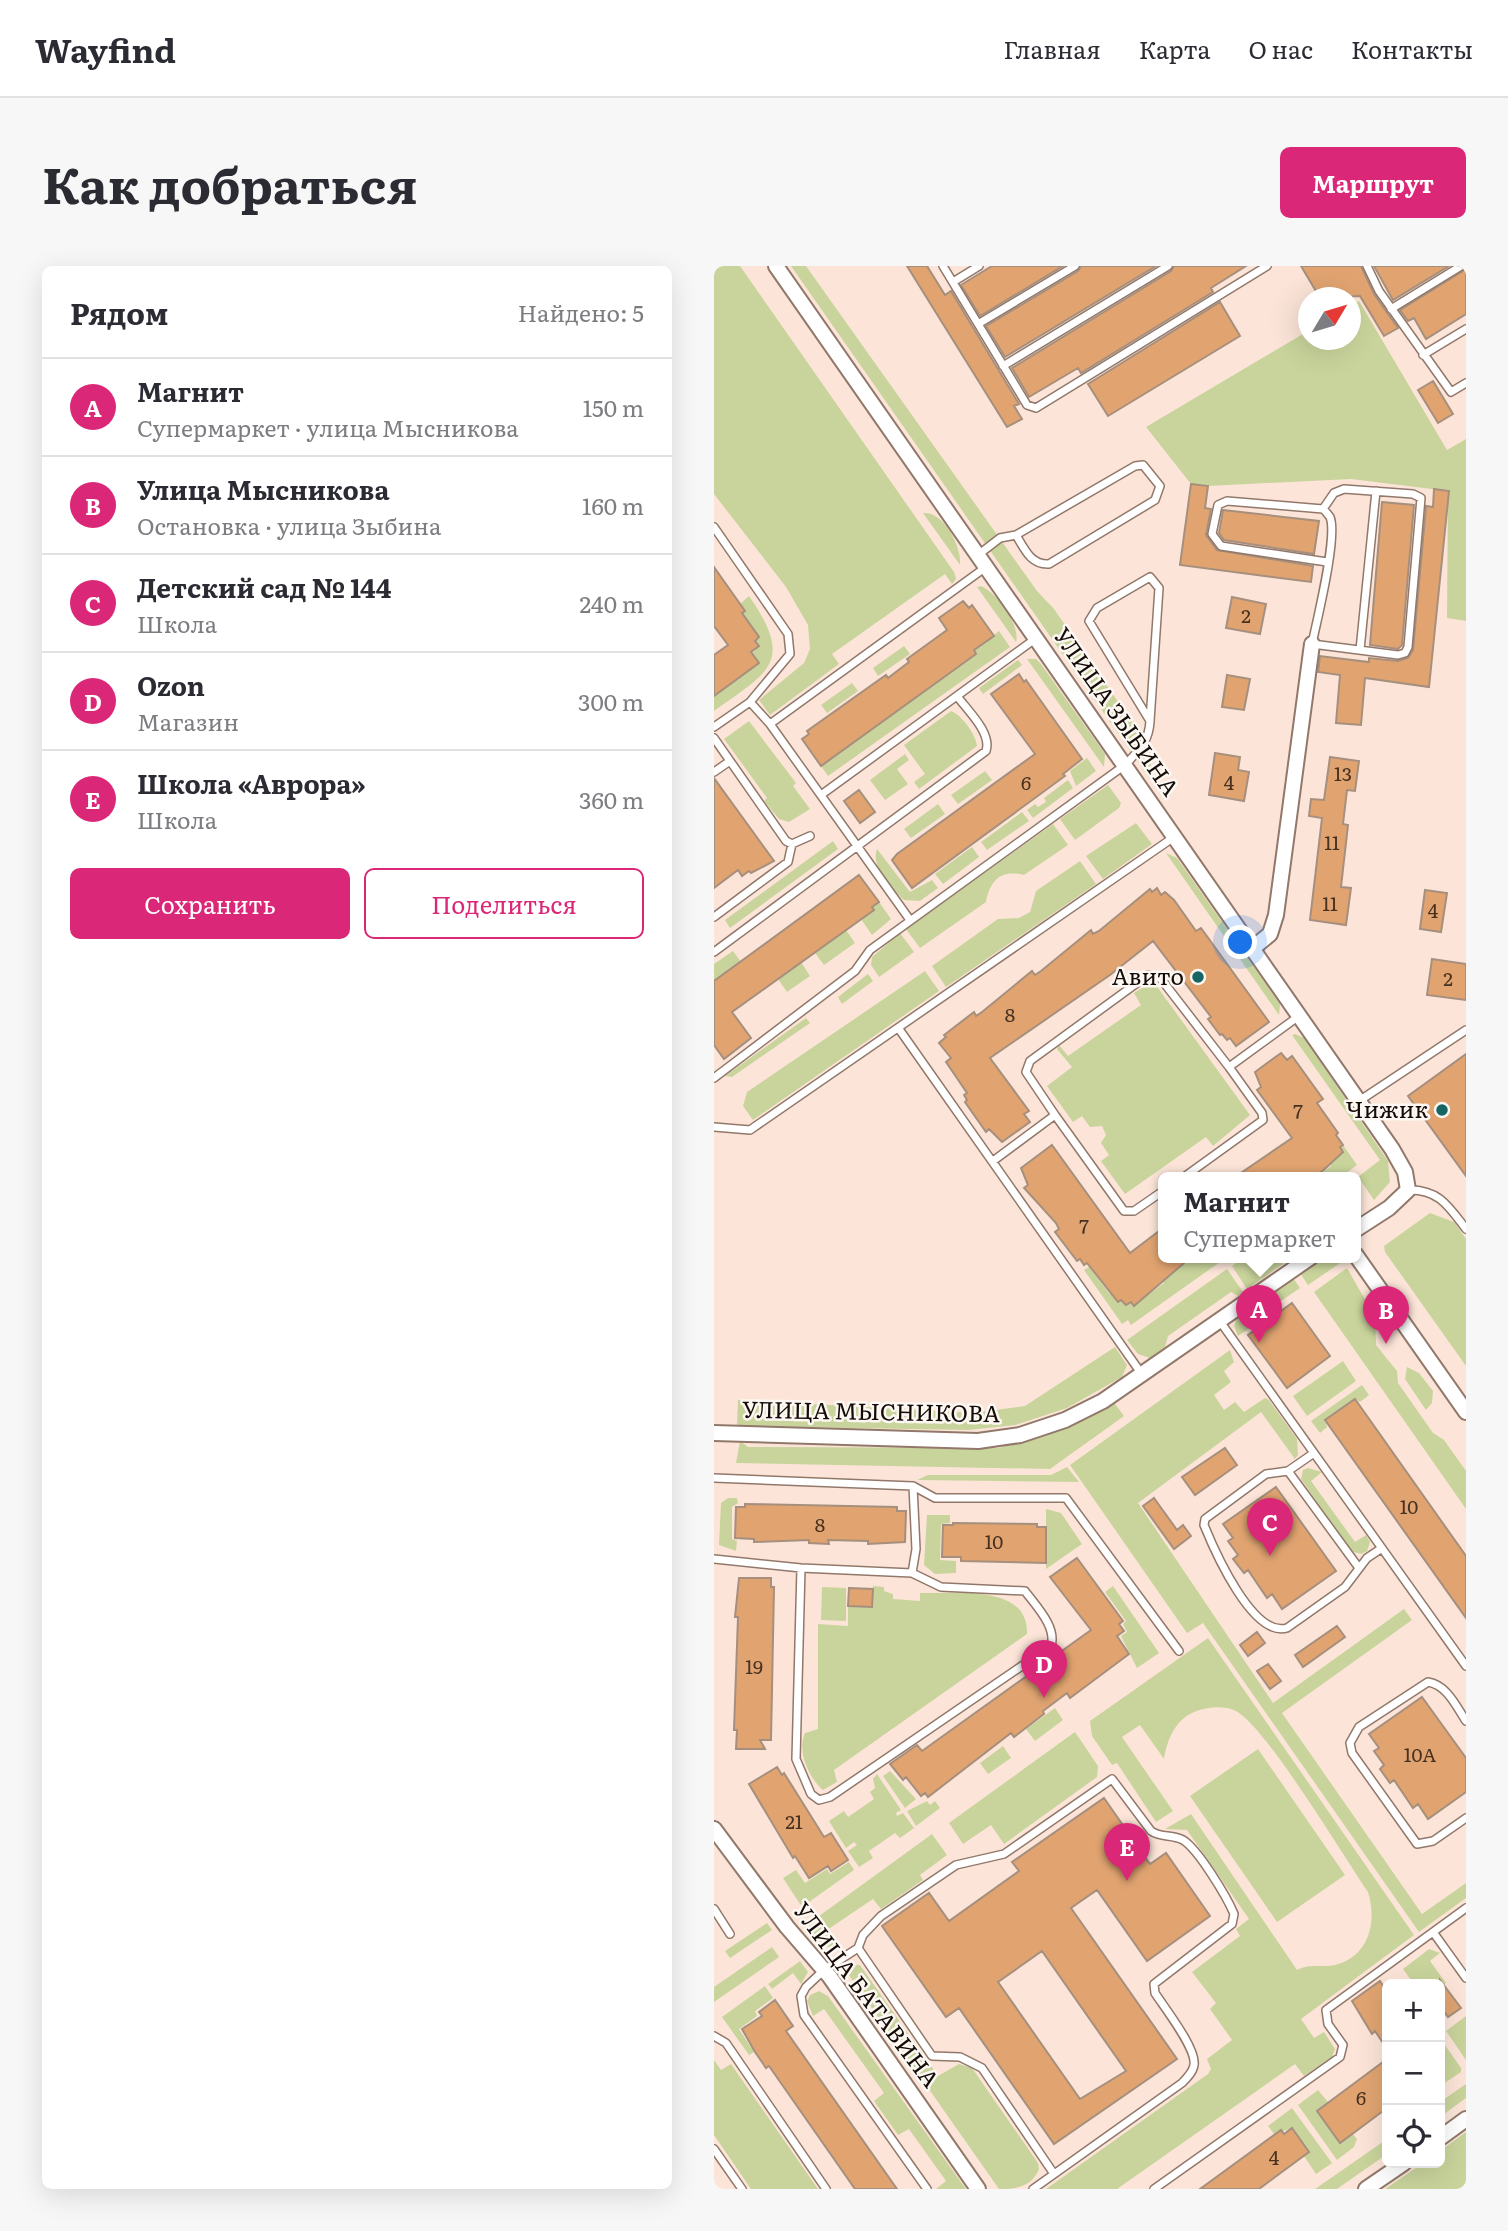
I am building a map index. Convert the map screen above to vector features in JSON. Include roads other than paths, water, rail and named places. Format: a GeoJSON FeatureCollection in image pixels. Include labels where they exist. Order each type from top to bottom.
{"type":"FeatureCollection","features":[{"type":"Feature","properties":{"kind":"street","name":"УЛИЦА ЗЫБИНА"},"geometry":{"type":"LineString","coordinates":[[776,266],[1300,1015],[1405,1172],[1408,1190]]}},
{"type":"Feature","properties":{"kind":"street"},"geometry":{"type":"LineString","coordinates":[[1253,948],[1270,934],[1276,915],[1312,644]]}},
{"type":"Feature","properties":{"kind":"street"},"geometry":{"type":"LineString","coordinates":[[1361,1226],[1389,1208],[1408,1190]]}},
{"type":"Feature","properties":{"kind":"street","name":"УЛИЦА МЫСНИКОВА"},"geometry":{"type":"LineString","coordinates":[[714,1433],[978,1441],[1020,1435],[1065,1420],[1103,1401],[1302,1263]]}},
{"type":"Feature","properties":{"kind":"street"},"geometry":{"type":"LineString","coordinates":[[1361,1263],[1466,1412]]}},
{"type":"Feature","properties":{"kind":"street","name":"УЛИЦА БАТАВИНА"},"geometry":{"type":"LineString","coordinates":[[714,1829],[824,1970],[978,2189]]}},
{"type":"Feature","properties":{"kind":"street"},"geometry":{"type":"LineString","coordinates":[[1445,2134],[1466,2119]]}},
{"type":"Feature","properties":{"kind":"street"},"geometry":{"type":"LineString","coordinates":[[1366,2189],[1397,2168]]}},
{"type":"Feature","properties":{"kind":"lane"},"geometry":{"type":"LineString","coordinates":[[943,266],[1027,405],[1036,408],[1267,266]]}},
{"type":"Feature","properties":{"kind":"lane"},"geometry":{"type":"LineString","coordinates":[[953,282],[979,266]]}},
{"type":"Feature","properties":{"kind":"lane"},"geometry":{"type":"LineString","coordinates":[[978,324],[1075,266]]}},
{"type":"Feature","properties":{"kind":"lane"},"geometry":{"type":"LineString","coordinates":[[1003,366],[1168,266]]}},
{"type":"Feature","properties":{"kind":"lane"},"geometry":{"type":"LineString","coordinates":[[1367,266],[1391,309],[1451,392],[1466,383]]}},
{"type":"Feature","properties":{"kind":"lane"},"geometry":{"type":"LineString","coordinates":[[1391,309],[1461,266]]}},
{"type":"Feature","properties":{"kind":"lane"},"geometry":{"type":"LineString","coordinates":[[1423,355],[1466,329]]}},
{"type":"Feature","properties":{"kind":"lane"},"geometry":{"type":"LineString","coordinates":[[769,724],[982,561],[1000,538],[1016,536],[1135,466],[1143,465],[1160,486],[1155,500],[1049,564],[1039,565],[1016,536]]}},
{"type":"Feature","properties":{"kind":"lane"},"geometry":{"type":"LineString","coordinates":[[1323,509],[1334,493],[1344,489],[1413,494],[1420,498],[1420,532],[1409,647],[1405,653],[1398,655],[1312,644],[1327,562],[1331,528],[1330,517],[1323,509],[1227,501],[1218,505],[1212,534],[1221,546],[1327,562]]}},
{"type":"Feature","properties":{"kind":"lane"},"geometry":{"type":"LineString","coordinates":[[1360,650],[1376,491]]}},
{"type":"Feature","properties":{"kind":"lane"},"geometry":{"type":"LineString","coordinates":[[714,527],[788,634],[790,654],[750,702],[714,727]]}},
{"type":"Feature","properties":{"kind":"lane"},"geometry":{"type":"LineString","coordinates":[[714,1078],[855,971],[870,950],[1125,765],[1146,742],[1150,721],[1158,588],[1150,577],[1097,608],[1089,621],[1150,721]]}},
{"type":"Feature","properties":{"kind":"lane"},"geometry":{"type":"LineString","coordinates":[[821,794],[1036,638]]}},
{"type":"Feature","properties":{"kind":"lane"},"geometry":{"type":"LineString","coordinates":[[714,952],[986,751],[989,744],[986,736],[957,696]]}},
{"type":"Feature","properties":{"kind":"lane"},"geometry":{"type":"LineString","coordinates":[[750,702],[821,794],[910,920]]}},
{"type":"Feature","properties":{"kind":"lane"},"geometry":{"type":"LineString","coordinates":[[714,738],[786,841],[793,844],[810,836]]}},
{"type":"Feature","properties":{"kind":"lane"},"geometry":{"type":"LineString","coordinates":[[714,772],[730,761]]}},
{"type":"Feature","properties":{"kind":"lane"},"geometry":{"type":"LineString","coordinates":[[714,1127],[750,1130],[1175,836]]}},
{"type":"Feature","properties":{"kind":"lane"},"geometry":{"type":"LineString","coordinates":[[714,917],[788,862],[793,844]]}},
{"type":"Feature","properties":{"kind":"lane"},"geometry":{"type":"LineString","coordinates":[[1158,1194],[1134,1211],[1124,1210],[1055,1115],[1026,1067],[1148,975],[1161,979],[1262,1113],[1263,1120],[1191,1172]]}},
{"type":"Feature","properties":{"kind":"lane"},"geometry":{"type":"LineString","coordinates":[[1229,1067],[1300,1015]]}},
{"type":"Feature","properties":{"kind":"lane"},"geometry":{"type":"LineString","coordinates":[[899,1029],[1141,1373]]}},
{"type":"Feature","properties":{"kind":"lane"},"geometry":{"type":"LineString","coordinates":[[1358,1101],[1466,1030]]}},
{"type":"Feature","properties":{"kind":"lane"},"geometry":{"type":"LineString","coordinates":[[993,1161],[1055,1115]]}},
{"type":"Feature","properties":{"kind":"lane"},"geometry":{"type":"LineString","coordinates":[[1408,1190],[1423,1189],[1443,1198],[1466,1229]]}},
{"type":"Feature","properties":{"kind":"lane"},"geometry":{"type":"LineString","coordinates":[[1219,1320],[1466,1666]]}},
{"type":"Feature","properties":{"kind":"lane"},"geometry":{"type":"LineString","coordinates":[[1314,1453],[1288,1471],[1266,1474],[1205,1519],[1204,1525],[1221,1563],[1251,1610],[1266,1626],[1278,1631],[1287,1628],[1345,1587],[1359,1568],[1382,1548]]}},
{"type":"Feature","properties":{"kind":"lane"},"geometry":{"type":"LineString","coordinates":[[1288,1471],[1359,1568]]}},
{"type":"Feature","properties":{"kind":"lane"},"geometry":{"type":"LineString","coordinates":[[714,1478],[913,1486],[935,1498],[1066,1498],[1180,1651]]}},
{"type":"Feature","properties":{"kind":"lane"},"geometry":{"type":"LineString","coordinates":[[912,1573],[916,1549],[913,1486]]}},
{"type":"Feature","properties":{"kind":"lane"},"geometry":{"type":"LineString","coordinates":[[714,1559],[801,1569],[912,1573],[941,1587],[1026,1591],[1054,1637],[1051,1646],[830,1797],[819,1800],[811,1794],[796,1759],[801,1569]]}},
{"type":"Feature","properties":{"kind":"lane"},"geometry":{"type":"LineString","coordinates":[[1466,1721],[1446,1691],[1437,1684],[1428,1682],[1359,1727],[1350,1742],[1359,1763],[1417,1844],[1433,1841],[1466,1818]]}},
{"type":"Feature","properties":{"kind":"lane"},"geometry":{"type":"LineString","coordinates":[[926,2189],[804,2015],[801,1996],[806,1987],[824,1970],[858,1948],[863,1935],[881,1916],[956,1866],[1004,1854],[1112,1779],[1151,1831],[1158,1836],[1182,1839],[1193,1850],[1234,1914],[1232,1924],[1154,1984],[1154,1993],[1192,2051],[1195,2063],[1192,2072],[1182,2083],[1033,2189]]}},
{"type":"Feature","properties":{"kind":"lane"},"geometry":{"type":"LineString","coordinates":[[1154,2189],[1340,2056],[1343,2045],[1328,2024],[1326,2010],[1466,1908]]}},
{"type":"Feature","properties":{"kind":"lane"},"geometry":{"type":"LineString","coordinates":[[714,1909],[730,1934]]}},
{"type":"Feature","properties":{"kind":"lane"},"geometry":{"type":"LineString","coordinates":[[1433,1932],[1466,1978]]}},
{"type":"Feature","properties":{"kind":"lane"},"geometry":{"type":"LineString","coordinates":[[858,1948],[932,2056],[960,2057],[973,2061],[982,2068],[1054,2174]]}},
{"type":"Feature","properties":{"kind":"lane"},"geometry":{"type":"LineString","coordinates":[[714,2036],[726,2043],[826,2189]]}},
{"type":"Feature","properties":{"kind":"lane"},"geometry":{"type":"LineString","coordinates":[[714,2149],[742,2189]]}},
{"type":"Feature","properties":{"kind":"place","name":"Авито"},"geometry":{"type":"Point","coordinates":[1198,977]}},
{"type":"Feature","properties":{"kind":"place","name":"Чижик"},"geometry":{"type":"Point","coordinates":[1442,1110]}},
{"type":"Feature","properties":{"kind":"place","name":"Магнит"},"geometry":{"type":"Point","coordinates":[1259,1343]}},
{"type":"Feature","properties":{"kind":"place","name":"Улица Мысникова"},"geometry":{"type":"Point","coordinates":[1386,1344]}},
{"type":"Feature","properties":{"kind":"place","name":"Детский сад № 144"},"geometry":{"type":"Point","coordinates":[1270,1556]}},
{"type":"Feature","properties":{"kind":"place","name":"Ozon"},"geometry":{"type":"Point","coordinates":[1044,1698]}},
{"type":"Feature","properties":{"kind":"place","name":"Школа «Аврора»"},"geometry":{"type":"Point","coordinates":[1127,1881]}}]}
